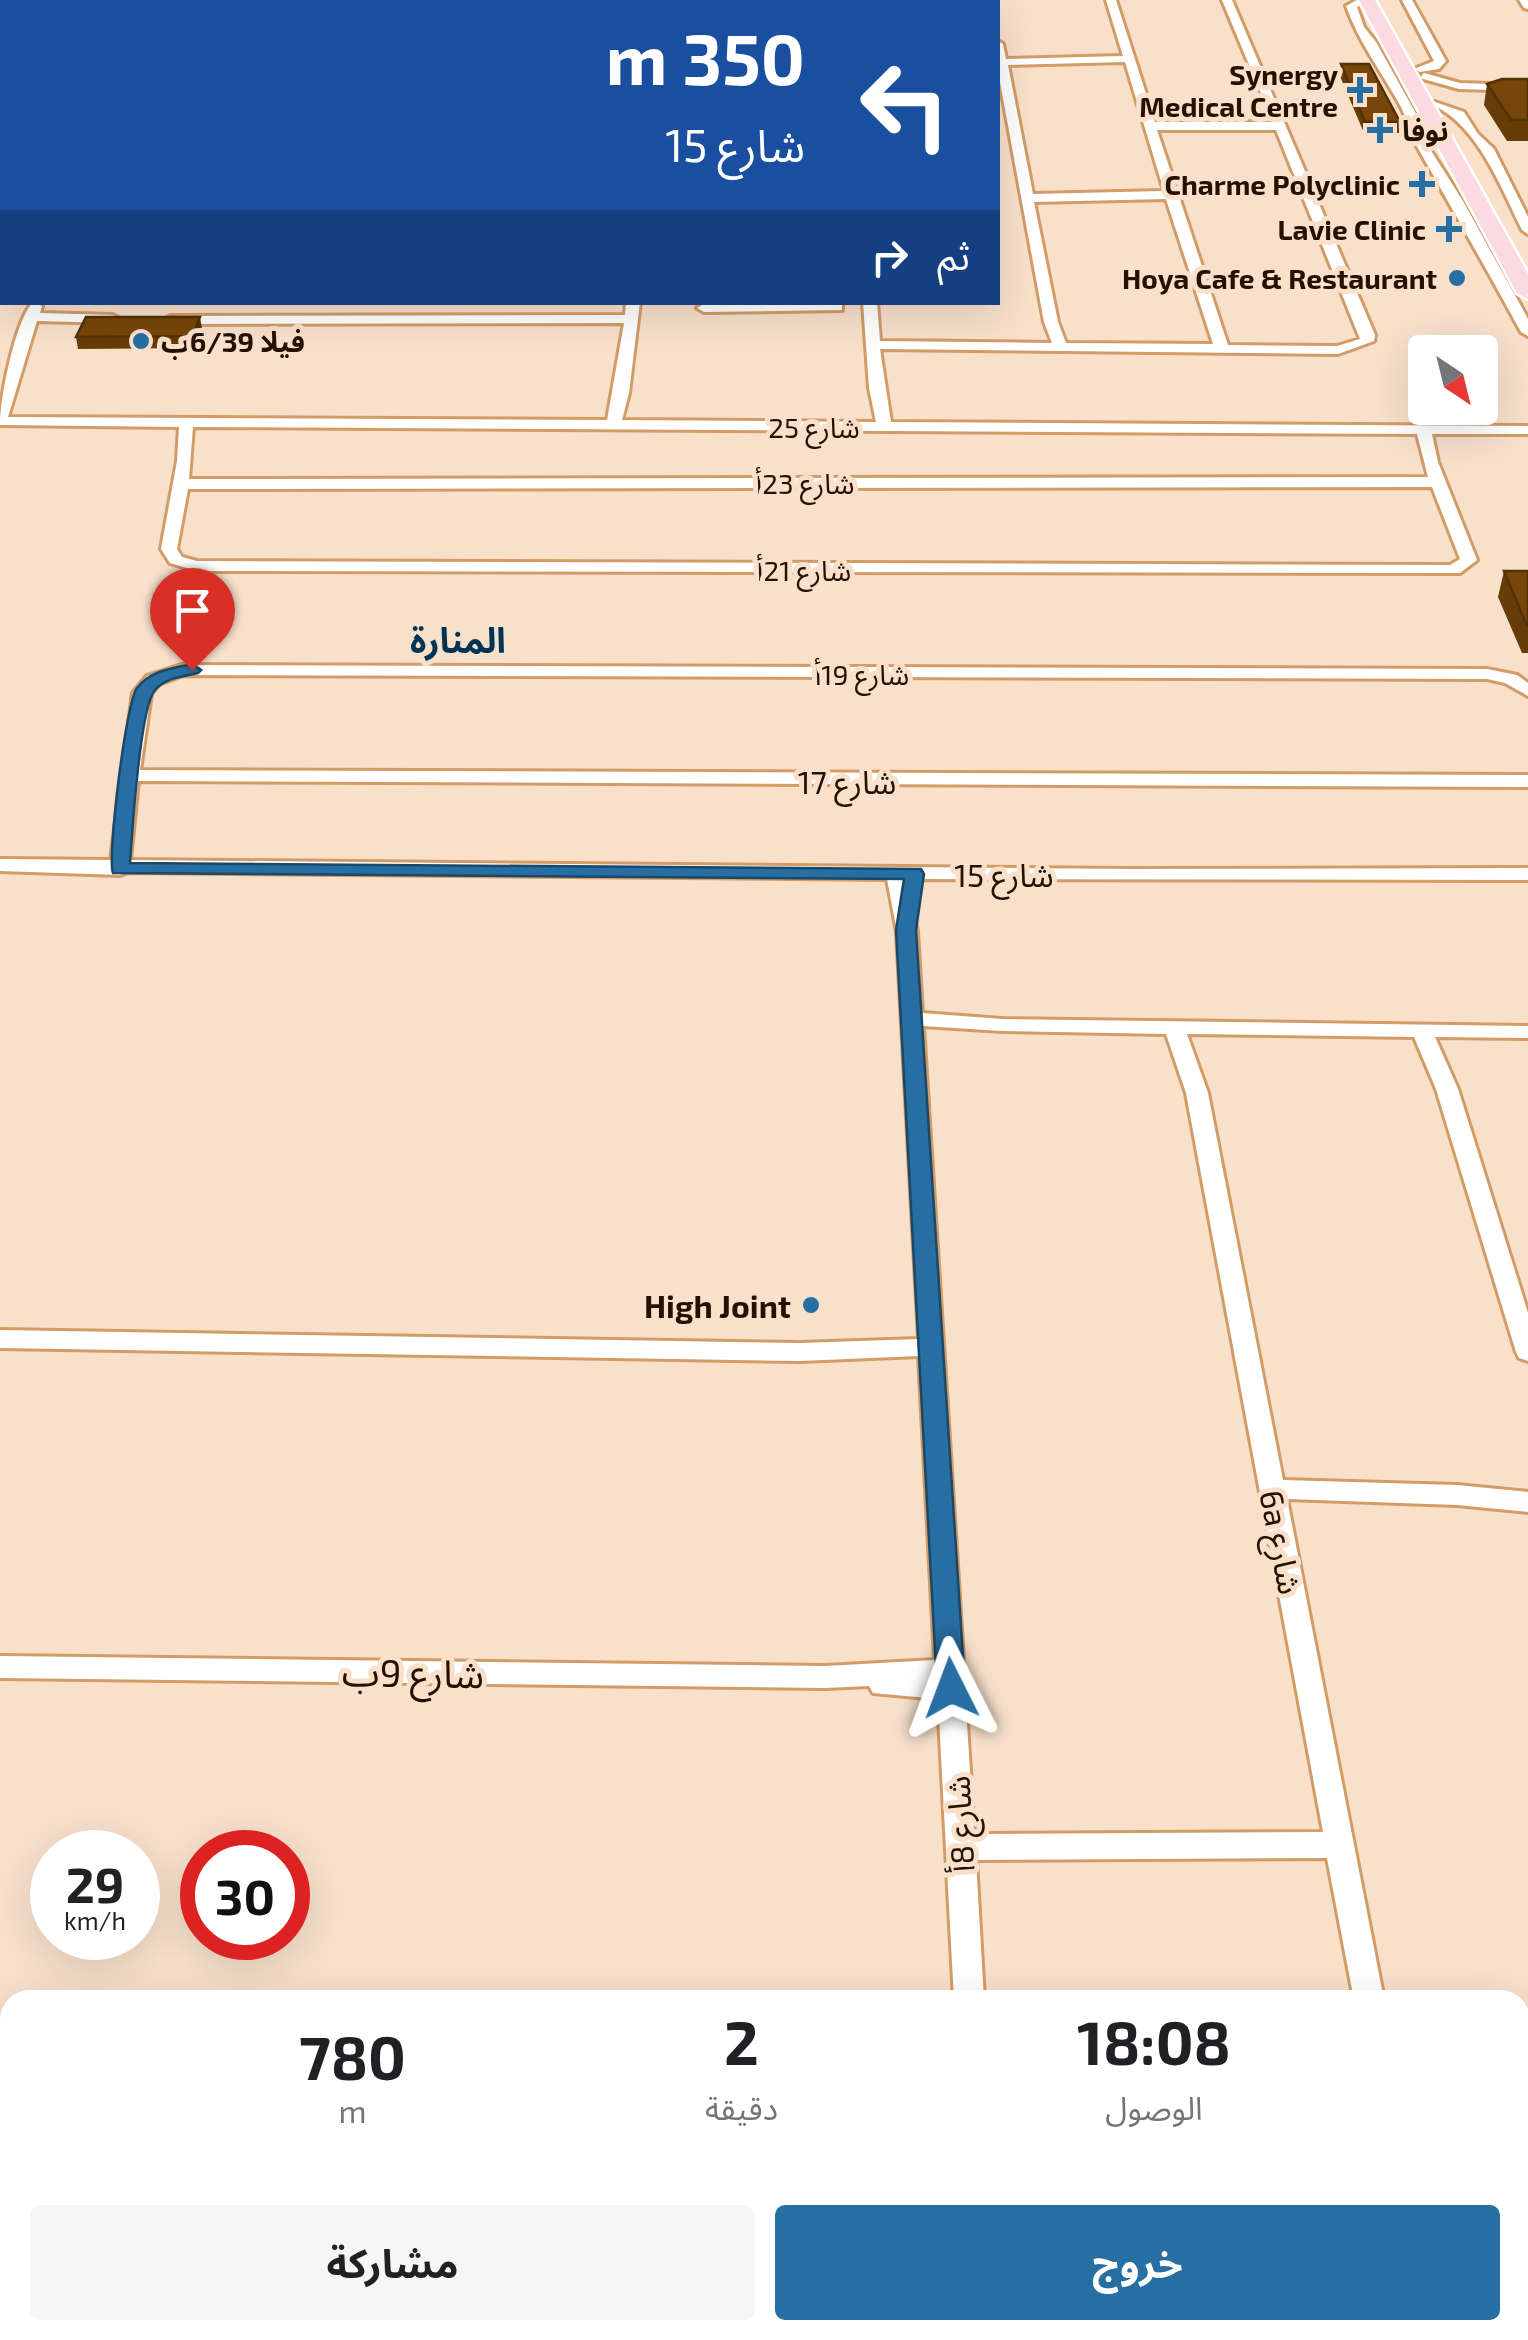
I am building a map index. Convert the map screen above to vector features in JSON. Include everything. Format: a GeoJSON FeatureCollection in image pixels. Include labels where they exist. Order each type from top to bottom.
{"type":"FeatureCollection","features":[{"type":"Feature","properties":{"kind":"main road"},"geometry":{"type":"LineString","coordinates":[[1367,0],[1528,293]]}},
{"type":"Feature","properties":{"kind":"main road"},"geometry":{"type":"LineString","coordinates":[[1399,2],[1422,73],[1528,259]]}},
{"type":"Feature","properties":{"kind":"street"},"geometry":{"type":"LineString","coordinates":[[1111,0],[1217,350]]}},
{"type":"Feature","properties":{"kind":"street"},"geometry":{"type":"LineString","coordinates":[[873,347],[1338,350],[1360,346],[1368,335],[1227,0]]}},
{"type":"Feature","properties":{"kind":"street"},"geometry":{"type":"LineString","coordinates":[[1367,0],[1351,6],[1358,26],[1371,42],[1413,119],[1422,146],[1458,201],[1528,332]]}},
{"type":"Feature","properties":{"kind":"street"},"geometry":{"type":"LineString","coordinates":[[1399,2],[1440,61],[1422,73]]}},
{"type":"Feature","properties":{"kind":"street"},"geometry":{"type":"LineString","coordinates":[[1056,349],[1000,55],[1041,60],[1130,60]]}},
{"type":"Feature","properties":{"kind":"street"},"geometry":{"type":"LineString","coordinates":[[1422,73],[1476,87],[1528,88]]}},
{"type":"Feature","properties":{"kind":"street"},"geometry":{"type":"LineString","coordinates":[[1437,100],[1476,87]]}},
{"type":"Feature","properties":{"kind":"street"},"geometry":{"type":"LineString","coordinates":[[1437,100],[1460,114],[1471,134],[1490,152],[1528,230]]}},
{"type":"Feature","properties":{"kind":"street"},"geometry":{"type":"LineString","coordinates":[[1149,124],[1279,125]]}},
{"type":"Feature","properties":{"kind":"street"},"geometry":{"type":"LineString","coordinates":[[1026,196],[1172,197]]}},
{"type":"Feature","properties":{"kind":"street"},"geometry":{"type":"LineString","coordinates":[[269,305],[271,321]]}},
{"type":"Feature","properties":{"kind":"street"},"geometry":{"type":"LineString","coordinates":[[271,321],[276,305]]}},
{"type":"Feature","properties":{"kind":"street"},"geometry":{"type":"LineString","coordinates":[[620,427],[633,305]]}},
{"type":"Feature","properties":{"kind":"street"},"geometry":{"type":"LineString","coordinates":[[704,308],[849,314],[873,347],[879,428]]}},
{"type":"Feature","properties":{"kind":"street"},"geometry":{"type":"LineString","coordinates":[[0,423],[32,314],[135,320]]}},
{"type":"Feature","properties":{"kind":"street"},"geometry":{"type":"LineString","coordinates":[[153,320],[630,321]]}},
{"type":"Feature","properties":{"kind":"street","name":"شارع 25"},"geometry":{"type":"LineString","coordinates":[[0,423],[1528,430]]}},
{"type":"Feature","properties":{"kind":"street"},"geometry":{"type":"LineString","coordinates":[[183,474],[192,425]]}},
{"type":"Feature","properties":{"kind":"street"},"geometry":{"type":"LineString","coordinates":[[1415,430],[1440,485]]}},
{"type":"Feature","properties":{"kind":"street","name":"شارع 23أ"},"geometry":{"type":"LineString","coordinates":[[183,474],[254,481],[1440,485]]}},
{"type":"Feature","properties":{"kind":"street","name":"شارع 21أ"},"geometry":{"type":"LineString","coordinates":[[183,474],[169,549],[172,557],[182,563],[204,566],[1446,571],[1461,568],[1470,560],[1440,485]]}},
{"type":"Feature","properties":{"kind":"street","name":"شارع 19أ"},"geometry":{"type":"LineString","coordinates":[[129,779],[144,688],[160,676],[192,670],[1487,674],[1511,680],[1528,692]]}},
{"type":"Feature","properties":{"kind":"street"},"geometry":{"type":"LineString","coordinates":[[110,869],[129,779]]}},
{"type":"Feature","properties":{"kind":"street","name":"شارع 17"},"geometry":{"type":"LineString","coordinates":[[129,779],[1528,784]]}},
{"type":"Feature","properties":{"kind":"street","name":"شارع 15"},"geometry":{"type":"LineString","coordinates":[[0,866],[905,874],[1528,874]]}},
{"type":"Feature","properties":{"kind":"street","name":"شارع 8أ"},"geometry":{"type":"LineString","coordinates":[[905,874],[968,1990]]}},
{"type":"Feature","properties":{"kind":"street"},"geometry":{"type":"LineString","coordinates":[[912,1024],[1528,1032]]}},
{"type":"Feature","properties":{"kind":"street","name":"6a شارع"},"geometry":{"type":"LineString","coordinates":[[1184,1029],[1367,1990]]}},
{"type":"Feature","properties":{"kind":"street"},"geometry":{"type":"LineString","coordinates":[[1431,1031],[1528,1352]]}},
{"type":"Feature","properties":{"kind":"street"},"geometry":{"type":"LineString","coordinates":[[0,1339],[931,1355]]}},
{"type":"Feature","properties":{"kind":"street"},"geometry":{"type":"LineString","coordinates":[[1458,1495],[1528,1488]]}},
{"type":"Feature","properties":{"kind":"street"},"geometry":{"type":"LineString","coordinates":[[1274,1496],[1383,1493],[1528,1502]]}},
{"type":"Feature","properties":{"kind":"street","name":"شارع 9ب"},"geometry":{"type":"LineString","coordinates":[[0,1666],[950,1679]]}},
{"type":"Feature","properties":{"kind":"street"},"geometry":{"type":"LineString","coordinates":[[960,1847],[1339,1845]]}},
{"type":"Feature","properties":{"kind":"building"},"geometry":{"type":"Polygon","coordinates":[[[1341,64],[1369,64],[1400,122],[1365,122],[1341,64]]]}},
{"type":"Feature","properties":{"kind":"building"},"geometry":{"type":"Polygon","coordinates":[[[1502,79],[1528,79],[1528,120],[1511,120],[1487,84],[1502,79]]]}},
{"type":"Feature","properties":{"kind":"building"},"geometry":{"type":"Polygon","coordinates":[[[86,317],[200,317],[192,336],[76,337],[86,317]]]}},
{"type":"Feature","properties":{"kind":"building"},"geometry":{"type":"Polygon","coordinates":[[[1504,571],[1528,571],[1528,626],[1527,626],[1504,571]]]}},
{"type":"Feature","properties":{"kind":"place","name":"Synergy Medical Centre"},"geometry":{"type":"Point","coordinates":[1360,90]}},
{"type":"Feature","properties":{"kind":"place","name":"نوفا"},"geometry":{"type":"Point","coordinates":[1380,130]}},
{"type":"Feature","properties":{"kind":"place","name":"Charme Polyclinic"},"geometry":{"type":"Point","coordinates":[1422,184]}},
{"type":"Feature","properties":{"kind":"place","name":"Lavie Clinic"},"geometry":{"type":"Point","coordinates":[1449,229]}},
{"type":"Feature","properties":{"kind":"place","name":"Hoya Cafe & Restaurant"},"geometry":{"type":"Point","coordinates":[1457,278]}},
{"type":"Feature","properties":{"kind":"place","name":"فيلا 6/39ب"},"geometry":{"type":"Point","coordinates":[141,341]}},
{"type":"Feature","properties":{"kind":"place","name":"High Joint"},"geometry":{"type":"Point","coordinates":[811,1305]}},
{"type":"Feature","properties":{"kind":"district","name":"المنارة"},"geometry":{"type":"Point","coordinates":[458,639]}},
{"type":"Feature","properties":{"kind":"route"},"geometry":{"type":"LineString","coordinates":[[192,670],[160,676],[142,693],[124,812],[120,869],[914,874],[906,930],[951,1688]]}}]}
